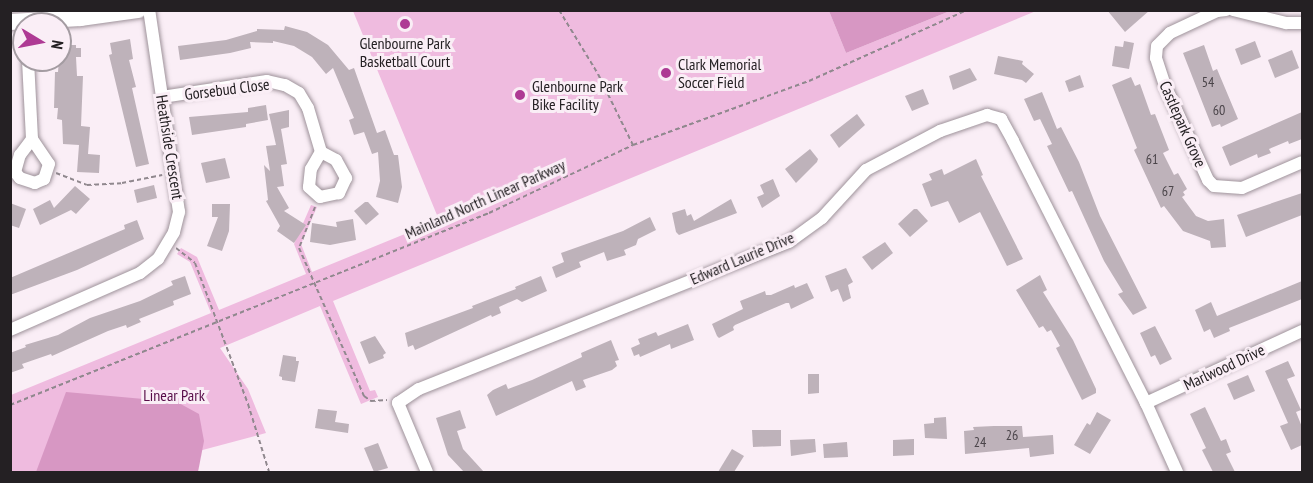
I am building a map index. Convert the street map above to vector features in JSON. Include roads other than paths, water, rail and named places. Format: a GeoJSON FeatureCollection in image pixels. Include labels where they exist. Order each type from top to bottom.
{"type":"FeatureCollection","features":[{"type":"Feature","properties":{"kind":"street"},"geometry":{"type":"LineString","coordinates":[[72,18],[138,10]]}},
{"type":"Feature","properties":{"kind":"street","name":"Heathside Crescent"},"geometry":{"type":"LineString","coordinates":[[10,330],[140,273],[158,260],[168,244],[179,212],[175,172],[149,10]]}},
{"type":"Feature","properties":{"kind":"street","name":"Castlepark Grove"},"geometry":{"type":"LineString","coordinates":[[1226,10],[1217,11],[1170,33],[1157,46],[1156,58],[1164,83],[1208,180],[1214,186],[1242,188],[1302,162]]}},
{"type":"Feature","properties":{"kind":"street"},"geometry":{"type":"LineString","coordinates":[[1233,10],[1286,23],[1302,23]]}},
{"type":"Feature","properties":{"kind":"street"},"geometry":{"type":"LineString","coordinates":[[29,72],[32,139],[47,158],[48,170],[44,179],[35,183],[20,178],[15,172],[20,155],[32,139]]}},
{"type":"Feature","properties":{"kind":"street","name":"Gorsebud Close"},"geometry":{"type":"LineString","coordinates":[[162,97],[267,81],[285,85],[299,93],[308,108],[321,152]]}},
{"type":"Feature","properties":{"kind":"street","name":"Edward Laurie Drive"},"geometry":{"type":"LineString","coordinates":[[427,472],[398,403],[418,389],[789,242],[822,218],[866,170],[940,131],[987,115],[1001,119],[1013,141],[1146,403],[1177,472]]}},
{"type":"Feature","properties":{"kind":"street"},"geometry":{"type":"LineString","coordinates":[[321,152],[336,160],[346,178],[339,193],[320,197],[309,187],[311,169],[321,152]]}},
{"type":"Feature","properties":{"kind":"street","name":"Marlwood Drive"},"geometry":{"type":"LineString","coordinates":[[1146,403],[1302,331]]}},
{"type":"Feature","properties":{"kind":"place","name":"Glenbourne Park Basketball Court"},"geometry":{"type":"Point","coordinates":[405,24]}},
{"type":"Feature","properties":{"kind":"place","name":"Clark Memorial Soccer Field"},"geometry":{"type":"Point","coordinates":[666,73]}},
{"type":"Feature","properties":{"kind":"place","name":"Glenbourne Park Bike Facility"},"geometry":{"type":"Point","coordinates":[520,95]}},
{"type":"Feature","properties":{"kind":"park label","name":"Linear Park"},"geometry":{"type":"Point","coordinates":[174,395]}}]}
